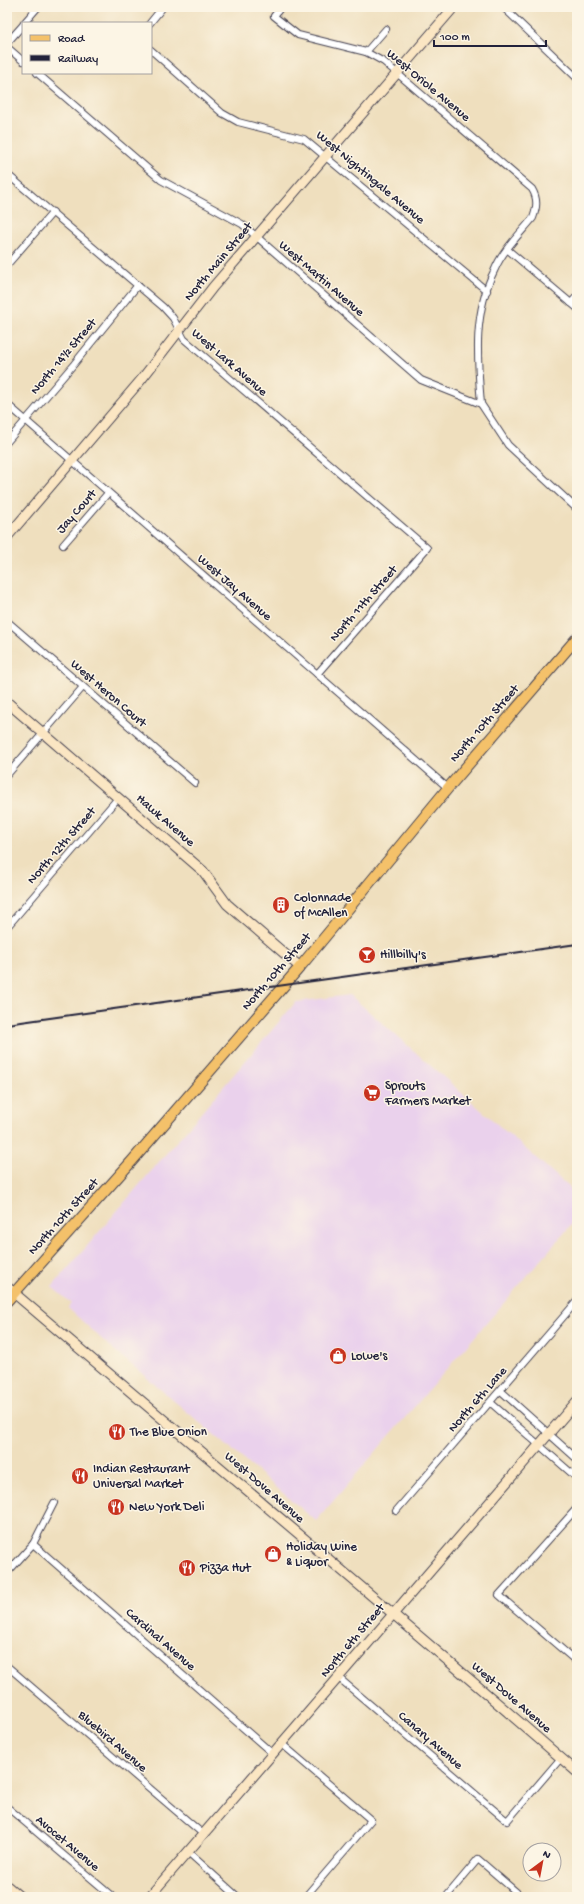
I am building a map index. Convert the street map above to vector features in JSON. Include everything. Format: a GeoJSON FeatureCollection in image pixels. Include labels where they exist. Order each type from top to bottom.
{"type":"FeatureCollection","features":[{"type":"Feature","properties":{"kind":"main road","name":"North 10th Street"},"geometry":{"type":"LineString","coordinates":[[7,1301],[10,1290],[132,1161],[300,967],[448,788],[577,638]]}},
{"type":"Feature","properties":{"kind":"street"},"geometry":{"type":"LineString","coordinates":[[26,22],[38,7]]}},
{"type":"Feature","properties":{"kind":"street"},"geometry":{"type":"LineString","coordinates":[[151,22],[163,7]]}},
{"type":"Feature","properties":{"kind":"street","name":"West Oriole Avenue"},"geometry":{"type":"LineString","coordinates":[[281,7],[274,16],[298,35],[366,52],[376,56],[397,72],[532,189],[537,197],[536,209],[533,218],[508,250]]}},
{"type":"Feature","properties":{"kind":"street","name":"North Main Street"},"geometry":{"type":"LineString","coordinates":[[7,537],[141,380],[213,288],[454,7]]}},
{"type":"Feature","properties":{"kind":"street"},"geometry":{"type":"LineString","coordinates":[[503,7],[577,78]]}},
{"type":"Feature","properties":{"kind":"street"},"geometry":{"type":"LineString","coordinates":[[7,43],[22,26]]}},
{"type":"Feature","properties":{"kind":"street"},"geometry":{"type":"LineString","coordinates":[[366,52],[386,29]]}},
{"type":"Feature","properties":{"kind":"street"},"geometry":{"type":"LineString","coordinates":[[7,47],[22,59]]}},
{"type":"Feature","properties":{"kind":"street","name":"West Nightingale Avenue"},"geometry":{"type":"LineString","coordinates":[[152,51],[222,113],[238,122],[304,139],[487,291]]}},
{"type":"Feature","properties":{"kind":"street","name":"West Martin Avenue"},"geometry":{"type":"LineString","coordinates":[[38,74],[161,180],[235,220],[421,380],[482,404]]}},
{"type":"Feature","properties":{"kind":"street","name":"West Lark Avenue"},"geometry":{"type":"LineString","coordinates":[[7,174],[138,285],[173,318],[184,339],[427,548]]}},
{"type":"Feature","properties":{"kind":"street"},"geometry":{"type":"LineString","coordinates":[[7,265],[53,212]]}},
{"type":"Feature","properties":{"kind":"street"},"geometry":{"type":"LineString","coordinates":[[577,308],[508,250],[495,268],[487,291],[478,323],[477,358],[482,404],[508,445],[577,509]]}},
{"type":"Feature","properties":{"kind":"street","name":"North 14½ Street"},"geometry":{"type":"LineString","coordinates":[[7,442],[74,364],[138,285]]}},
{"type":"Feature","properties":{"kind":"street"},"geometry":{"type":"LineString","coordinates":[[571,303],[577,296]]}},
{"type":"Feature","properties":{"kind":"street","name":"West Jay Avenue"},"geometry":{"type":"LineString","coordinates":[[7,404],[448,788]]}},
{"type":"Feature","properties":{"kind":"street","name":"Jay Court"},"geometry":{"type":"LineString","coordinates":[[63,545],[108,493]]}},
{"type":"Feature","properties":{"kind":"street","name":"North 11th Street"},"geometry":{"type":"LineString","coordinates":[[317,674],[427,548]]}},
{"type":"Feature","properties":{"kind":"street","name":"West Heron Court"},"geometry":{"type":"LineString","coordinates":[[7,621],[195,783]]}},
{"type":"Feature","properties":{"kind":"street"},"geometry":{"type":"LineString","coordinates":[[7,775],[83,687]]}},
{"type":"Feature","properties":{"kind":"street","name":"Hawk Avenue"},"geometry":{"type":"LineString","coordinates":[[7,702],[203,871],[227,904],[300,967]]}},
{"type":"Feature","properties":{"kind":"street","name":"North 12th Street"},"geometry":{"type":"LineString","coordinates":[[7,927],[118,798]]}},
{"type":"Feature","properties":{"kind":"street","name":"West Dove Avenue"},"geometry":{"type":"LineString","coordinates":[[10,1290],[109,1372],[320,1553],[394,1613],[577,1772]]}},
{"type":"Feature","properties":{"kind":"street","name":"North 6th Lane"},"geometry":{"type":"LineString","coordinates":[[396,1511],[577,1302]]}},
{"type":"Feature","properties":{"kind":"street"},"geometry":{"type":"LineString","coordinates":[[500,1391],[577,1459]]}},
{"type":"Feature","properties":{"kind":"street","name":"North 6th Street"},"geometry":{"type":"LineString","coordinates":[[149,1897],[577,1401]]}},
{"type":"Feature","properties":{"kind":"street"},"geometry":{"type":"LineString","coordinates":[[490,1403],[577,1478]]}},
{"type":"Feature","properties":{"kind":"street"},"geometry":{"type":"LineString","coordinates":[[7,1573],[33,1544],[54,1503]]}},
{"type":"Feature","properties":{"kind":"street"},"geometry":{"type":"LineString","coordinates":[[577,1508],[499,1595],[577,1662]]}},
{"type":"Feature","properties":{"kind":"street","name":"Cardinal Avenue"},"geometry":{"type":"LineString","coordinates":[[33,1544],[273,1754]]}},
{"type":"Feature","properties":{"kind":"street","name":"Bluebird Avenue"},"geometry":{"type":"LineString","coordinates":[[7,1666],[203,1834]]}},
{"type":"Feature","properties":{"kind":"street","name":"Canary Avenue"},"geometry":{"type":"LineString","coordinates":[[339,1678],[507,1821],[561,1758]]}},
{"type":"Feature","properties":{"kind":"street"},"geometry":{"type":"LineString","coordinates":[[282,1744],[371,1820],[304,1897]]}},
{"type":"Feature","properties":{"kind":"street","name":"Avocet Avenue"},"geometry":{"type":"LineString","coordinates":[[7,1807],[113,1897]]}},
{"type":"Feature","properties":{"kind":"street"},"geometry":{"type":"LineString","coordinates":[[188,1852],[238,1897]]}},
{"type":"Feature","properties":{"kind":"street"},"geometry":{"type":"LineString","coordinates":[[446,1897],[478,1859],[522,1897]]}},
{"type":"Feature","properties":{"kind":"street"},"geometry":{"type":"LineString","coordinates":[[7,1886],[20,1897]]}},
{"type":"Feature","properties":{"kind":"shaded area"},"geometry":{"type":"Polygon","coordinates":[[[350,995],[577,1194],[577,1218],[316,1521],[107,1344],[68,1308],[71,1303],[52,1287],[296,1002],[350,995]]]}},
{"type":"Feature","properties":{"kind":"railway"},"geometry":{"type":"LineString","coordinates":[[7,1024],[577,944]]}},
{"type":"Feature","properties":{"kind":"place","name":"Colonnade of McAllen"},"geometry":{"type":"Point","coordinates":[281,905]}},
{"type":"Feature","properties":{"kind":"place","name":"Hillbilly's"},"geometry":{"type":"Point","coordinates":[367,955]}},
{"type":"Feature","properties":{"kind":"place","name":"Sprouts Farmers Market"},"geometry":{"type":"Point","coordinates":[372,1093]}},
{"type":"Feature","properties":{"kind":"place","name":"Lowe's"},"geometry":{"type":"Point","coordinates":[338,1356]}},
{"type":"Feature","properties":{"kind":"place","name":"The Blue Onion"},"geometry":{"type":"Point","coordinates":[117,1432]}},
{"type":"Feature","properties":{"kind":"place","name":"Indian Restaurant Universal Market"},"geometry":{"type":"Point","coordinates":[80,1476]}},
{"type":"Feature","properties":{"kind":"place","name":"New York Deli"},"geometry":{"type":"Point","coordinates":[116,1507]}},
{"type":"Feature","properties":{"kind":"place","name":"Holiday Wine & Liquor"},"geometry":{"type":"Point","coordinates":[273,1554]}},
{"type":"Feature","properties":{"kind":"place","name":"Pizza Hut"},"geometry":{"type":"Point","coordinates":[187,1568]}}]}
